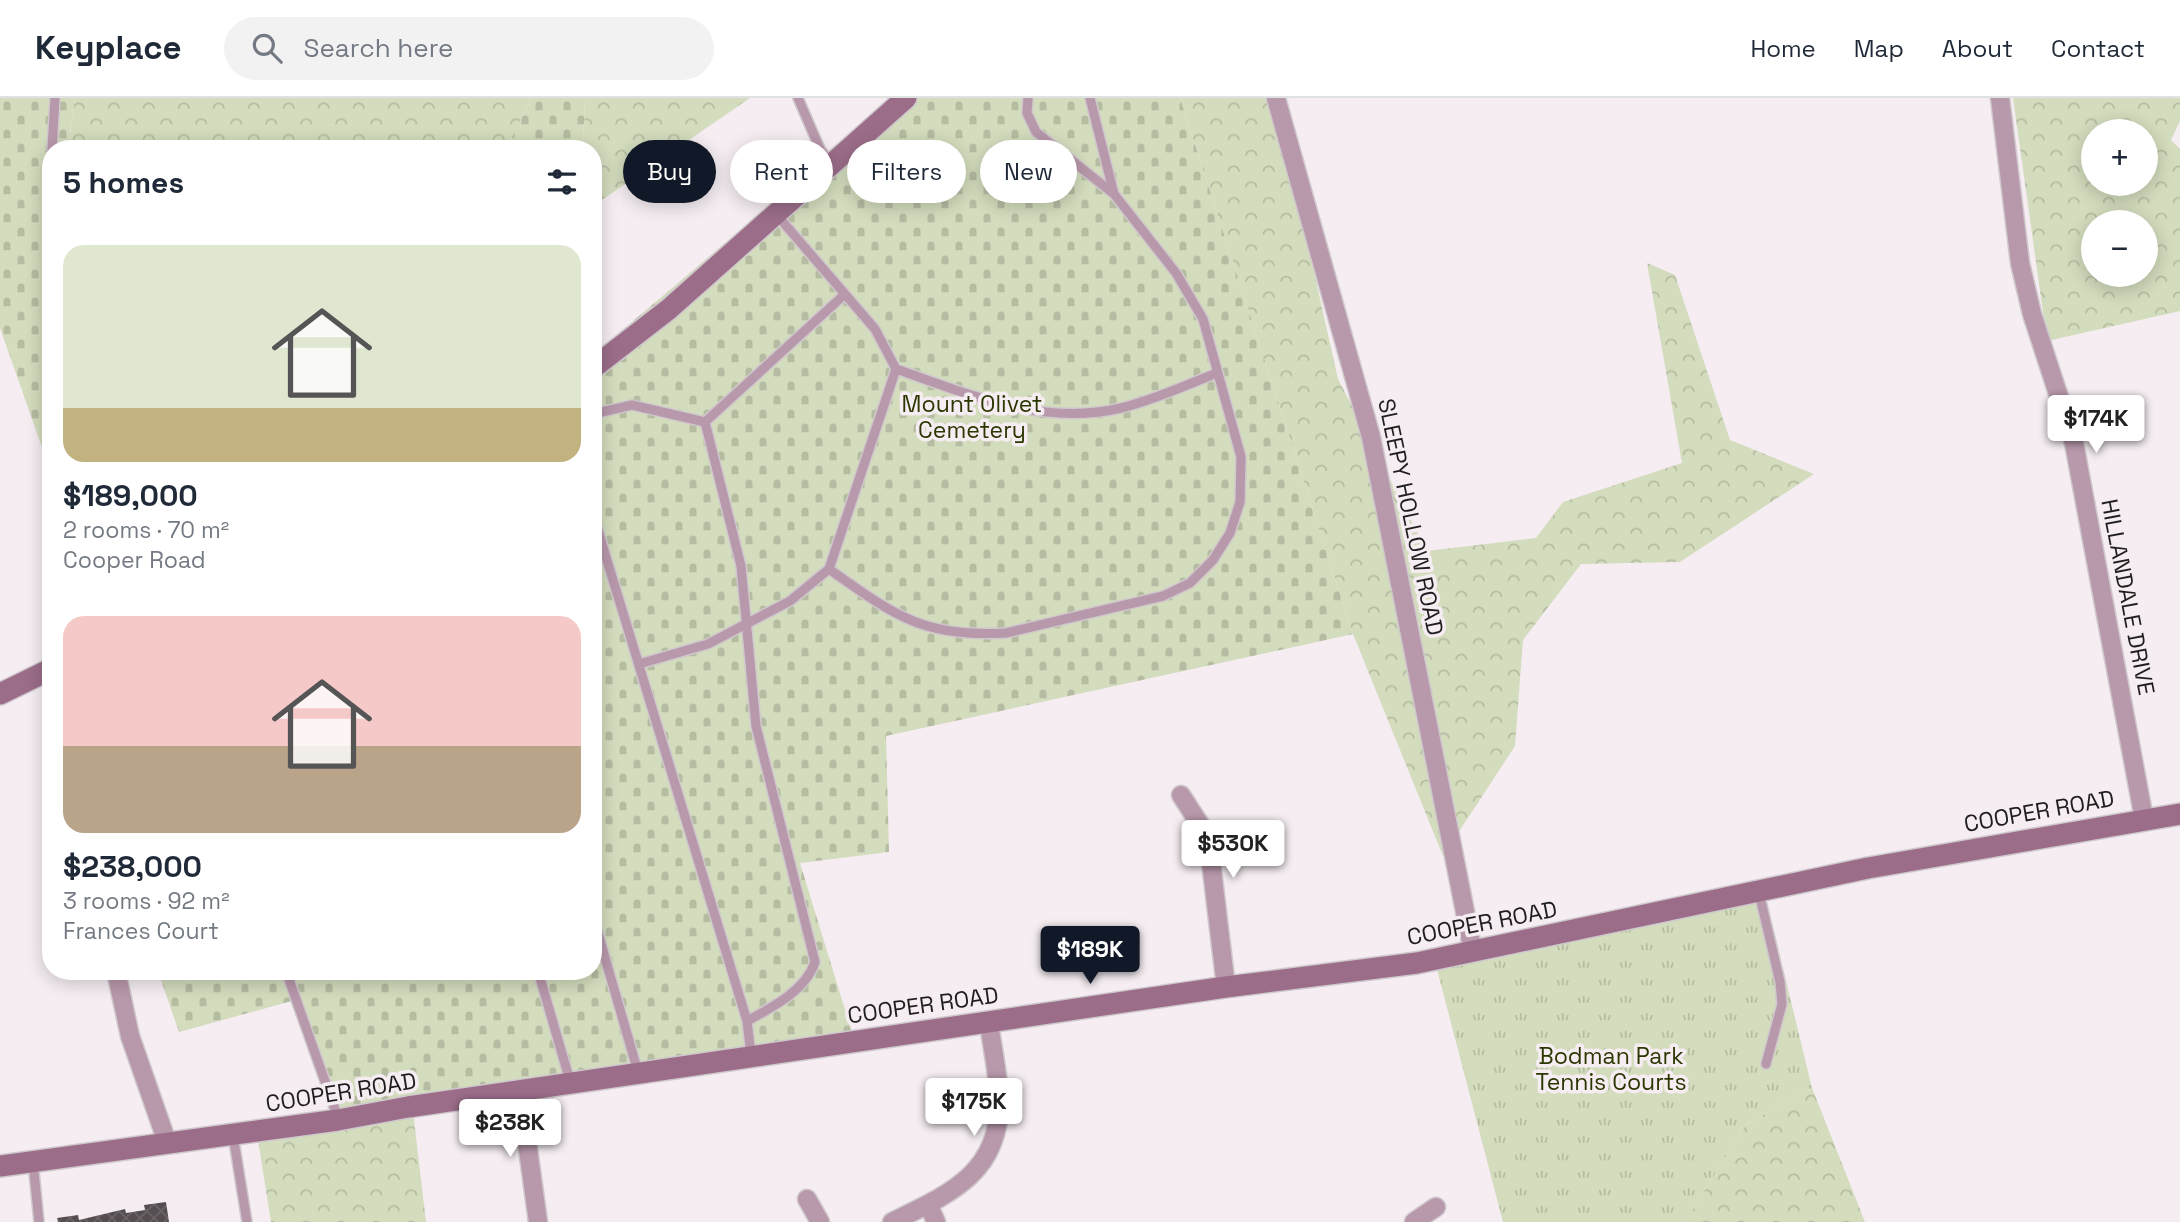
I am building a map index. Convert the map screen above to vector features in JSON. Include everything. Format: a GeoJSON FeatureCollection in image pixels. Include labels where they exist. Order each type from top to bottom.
{"type":"FeatureCollection","features":[{"type":"Feature","properties":{"kind":"street"},"geometry":{"type":"LineString","coordinates":[[833,164],[906,98]]}},
{"type":"Feature","properties":{"kind":"street","name":"SLEEPY HOLLOW ROAD"},"geometry":{"type":"LineString","coordinates":[[1276,98],[1371,437],[1473,952]]}},
{"type":"Feature","properties":{"kind":"street","name":"HILLANDALE DRIVE"},"geometry":{"type":"LineString","coordinates":[[2000,98],[2020,263],[2032,314],[2074,443],[2144,819]]}},
{"type":"Feature","properties":{"kind":"street"},"geometry":{"type":"LineString","coordinates":[[602,361],[669,309],[789,203]]}},
{"type":"Feature","properties":{"kind":"street"},"geometry":{"type":"LineString","coordinates":[[0,695],[42,674]]}},
{"type":"Feature","properties":{"kind":"street"},"geometry":{"type":"LineString","coordinates":[[1181,795],[1208,836],[1226,987]]}},
{"type":"Feature","properties":{"kind":"street","name":"COOPER ROAD"},"geometry":{"type":"LineString","coordinates":[[0,1166],[338,1120],[1226,987],[1321,977],[1473,952],[1868,868],[2180,814]]}},
{"type":"Feature","properties":{"kind":"street"},"geometry":{"type":"LineString","coordinates":[[118,980],[134,1048],[167,1142]]}},
{"type":"Feature","properties":{"kind":"street"},"geometry":{"type":"LineString","coordinates":[[892,1222],[969,1179],[988,1156],[995,1139],[999,1101],[989,1022]]}},
{"type":"Feature","properties":{"kind":"street"},"geometry":{"type":"LineString","coordinates":[[520,1091],[538,1222]]}},
{"type":"Feature","properties":{"kind":"street"},"geometry":{"type":"LineString","coordinates":[[807,1199],[820,1222]]}},
{"type":"Feature","properties":{"kind":"street"},"geometry":{"type":"LineString","coordinates":[[928,1204],[936,1222]]}},
{"type":"Feature","properties":{"kind":"street"},"geometry":{"type":"LineString","coordinates":[[1414,1222],[1436,1207]]}},
{"type":"Feature","properties":{"kind":"lane"},"geometry":{"type":"LineString","coordinates":[[53,140],[55,98]]}},
{"type":"Feature","properties":{"kind":"lane"},"geometry":{"type":"LineString","coordinates":[[798,98],[816,140]]}},
{"type":"Feature","properties":{"kind":"lane"},"geometry":{"type":"LineString","coordinates":[[829,569],[861,592],[924,627],[979,635],[1019,630],[1179,589],[1197,578],[1213,560],[1230,533],[1240,502],[1241,457],[1203,319],[1176,273],[1115,194],[1036,132],[1027,113],[1028,98]]}},
{"type":"Feature","properties":{"kind":"lane"},"geometry":{"type":"LineString","coordinates":[[1090,98],[1115,194]]}},
{"type":"Feature","properties":{"kind":"lane"},"geometry":{"type":"LineString","coordinates":[[776,214],[875,329],[896,369],[1010,407],[1059,414],[1121,408],[1217,373]]}},
{"type":"Feature","properties":{"kind":"lane"},"geometry":{"type":"LineString","coordinates":[[705,422],[845,294]]}},
{"type":"Feature","properties":{"kind":"lane"},"geometry":{"type":"LineString","coordinates":[[639,664],[708,644],[790,601],[829,569],[896,369]]}},
{"type":"Feature","properties":{"kind":"lane"},"geometry":{"type":"LineString","coordinates":[[602,412],[632,405],[705,422]]}},
{"type":"Feature","properties":{"kind":"lane"},"geometry":{"type":"LineString","coordinates":[[705,422],[713,462],[738,544],[756,726],[815,961],[804,983],[768,1010],[747,1021]]}},
{"type":"Feature","properties":{"kind":"lane"},"geometry":{"type":"LineString","coordinates":[[602,543],[747,1021],[751,1057]]}},
{"type":"Feature","properties":{"kind":"lane"},"geometry":{"type":"LineString","coordinates":[[1759,893],[1780,982],[1782,1004],[1766,1064]]}},
{"type":"Feature","properties":{"kind":"lane"},"geometry":{"type":"LineString","coordinates":[[602,947],[638,1073]]}},
{"type":"Feature","properties":{"kind":"lane"},"geometry":{"type":"LineString","coordinates":[[289,980],[338,1120]]}},
{"type":"Feature","properties":{"kind":"lane"},"geometry":{"type":"LineString","coordinates":[[541,980],[571,1083]]}},
{"type":"Feature","properties":{"kind":"lane"},"geometry":{"type":"LineString","coordinates":[[233,1135],[247,1222]]}},
{"type":"Feature","properties":{"kind":"lane"},"geometry":{"type":"LineString","coordinates":[[33,1162],[39,1222]]}},
{"type":"Feature","properties":{"kind":"green space"},"geometry":{"type":"Polygon","coordinates":[[[0,98],[75,98],[69,140],[42,140],[42,447],[0,328],[0,98]]]}},
{"type":"Feature","properties":{"kind":"green space"},"geometry":{"type":"Polygon","coordinates":[[[75,98],[532,98],[511,140],[69,140],[75,98]]]}},
{"type":"Feature","properties":{"kind":"green space"},"geometry":{"type":"Polygon","coordinates":[[[532,98],[585,98],[583,140],[511,140],[532,98]]]}},
{"type":"Feature","properties":{"kind":"green space"},"geometry":{"type":"Polygon","coordinates":[[[585,98],[750,98],[689,140],[623,140],[623,185],[602,200],[602,140],[583,140],[585,98]]]}},
{"type":"Feature","properties":{"kind":"green space","name":"Mount Olivet Cemetery"},"geometry":{"type":"Polygon","coordinates":[[[896,98],[1180,98],[1353,634],[886,736],[889,852],[800,863],[854,1039],[340,1115],[299,999],[179,1032],[161,980],[602,980],[602,347],[772,203],[833,203],[833,151],[896,98]]]}},
{"type":"Feature","properties":{"kind":"green space"},"geometry":{"type":"Polygon","coordinates":[[[1180,98],[1275,98],[1338,379],[1427,551],[1536,538],[1563,502],[1682,463],[1647,263],[1675,275],[1730,440],[1814,474],[1680,562],[1581,564],[1523,640],[1515,746],[1443,856],[1353,634],[1180,98]]]}},
{"type":"Feature","properties":{"kind":"green space"},"geometry":{"type":"Polygon","coordinates":[[[2013,98],[2180,98],[2180,121],[2171,140],[2180,149],[2180,311],[2047,341],[2013,98]]]}},
{"type":"Feature","properties":{"kind":"green space","name":"Bodman Park Tennis Courts"},"geometry":{"type":"Polygon","coordinates":[[[1765,894],[1812,1088],[1746,1124],[1685,1222],[1503,1222],[1434,958],[1765,894]]]}},
{"type":"Feature","properties":{"kind":"green space"},"geometry":{"type":"Polygon","coordinates":[[[1812,1088],[1865,1222],[1685,1222],[1746,1124],[1812,1088]]]}},
{"type":"Feature","properties":{"kind":"green space"},"geometry":{"type":"Polygon","coordinates":[[[412,1103],[426,1222],[271,1222],[256,1127],[412,1103]]]}},
{"type":"Feature","properties":{"kind":"building"},"geometry":{"type":"Polygon","coordinates":[[[166,1202],[169,1222],[58,1222],[57,1218],[78,1215],[79,1220],[125,1209],[126,1213],[145,1210],[144,1205],[166,1202]]]}}]}
